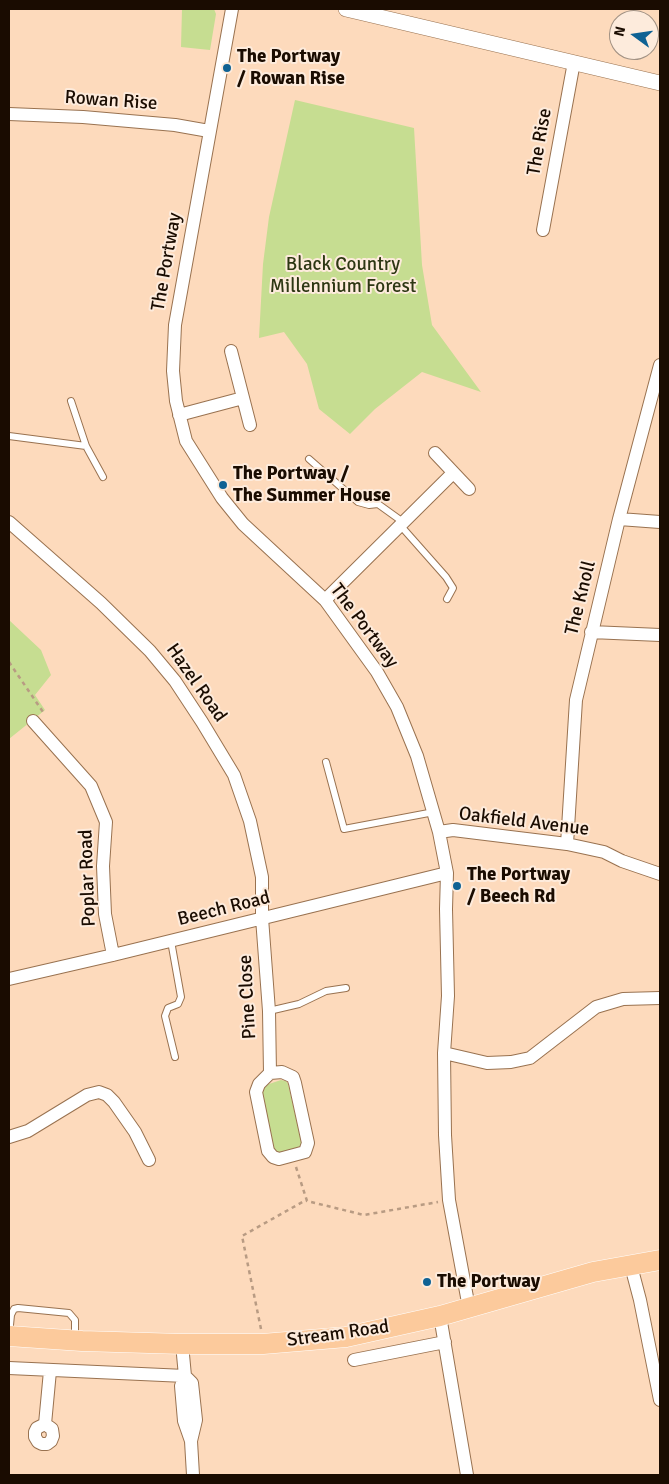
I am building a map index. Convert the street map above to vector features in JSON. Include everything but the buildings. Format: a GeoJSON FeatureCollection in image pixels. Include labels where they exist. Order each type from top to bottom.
{"type":"FeatureCollection","features":[{"type":"Feature","properties":{"kind":"highway","name":"Stream Road"},"geometry":{"type":"LineString","coordinates":[[9,1336],[75,1341],[182,1344],[263,1344],[346,1337],[440,1316],[593,1272],[660,1260]]}},
{"type":"Feature","properties":{"kind":"street","name":"The Portway"},"geometry":{"type":"LineString","coordinates":[[232,9],[175,325],[173,371],[176,401],[186,441],[222,498],[243,524],[325,600],[377,672],[397,707],[417,756],[434,812],[447,873],[448,996],[444,1053],[445,1135],[449,1200],[469,1308]]}},
{"type":"Feature","properties":{"kind":"street"},"geometry":{"type":"LineString","coordinates":[[346,9],[660,83]]}},
{"type":"Feature","properties":{"kind":"street","name":"The Rise"},"geometry":{"type":"LineString","coordinates":[[543,230],[574,62]]}},
{"type":"Feature","properties":{"kind":"street","name":"Rowan Rise"},"geometry":{"type":"LineString","coordinates":[[9,114],[175,125],[209,131]]}},
{"type":"Feature","properties":{"kind":"street"},"geometry":{"type":"LineString","coordinates":[[231,351],[250,425]]}},
{"type":"Feature","properties":{"kind":"street","name":"The Knoll"},"geometry":{"type":"LineString","coordinates":[[567,844],[576,700],[619,519],[660,365]]}},
{"type":"Feature","properties":{"kind":"street"},"geometry":{"type":"LineString","coordinates":[[179,415],[243,398]]}},
{"type":"Feature","properties":{"kind":"street"},"geometry":{"type":"LineString","coordinates":[[435,453],[469,489]]}},
{"type":"Feature","properties":{"kind":"street"},"geometry":{"type":"LineString","coordinates":[[325,600],[453,473]]}},
{"type":"Feature","properties":{"kind":"street"},"geometry":{"type":"LineString","coordinates":[[619,519],[660,522]]}},
{"type":"Feature","properties":{"kind":"street","name":"Hazel Road"},"geometry":{"type":"LineString","coordinates":[[9,522],[101,603],[150,651],[175,681],[202,722],[234,775],[250,821],[262,877],[262,918]]}},
{"type":"Feature","properties":{"kind":"street"},"geometry":{"type":"LineString","coordinates":[[591,632],[660,635]]}},
{"type":"Feature","properties":{"kind":"street","name":"Poplar Road"},"geometry":{"type":"LineString","coordinates":[[41,724],[91,786],[106,822],[103,866],[105,914],[113,955]]}},
{"type":"Feature","properties":{"kind":"street","name":"Oakfield Avenue"},"geometry":{"type":"LineString","coordinates":[[439,832],[453,830],[567,844],[604,852],[622,861],[660,874]]}},
{"type":"Feature","properties":{"kind":"street","name":"Beech Road"},"geometry":{"type":"LineString","coordinates":[[9,978],[113,955],[447,873]]}},
{"type":"Feature","properties":{"kind":"street","name":"Pine Close"},"geometry":{"type":"LineString","coordinates":[[262,918],[269,1011],[270,1073]]}},
{"type":"Feature","properties":{"kind":"street"},"geometry":{"type":"LineString","coordinates":[[444,1053],[487,1063],[511,1062],[530,1058],[596,1007],[623,1000],[660,998]]}},
{"type":"Feature","properties":{"kind":"street"},"geometry":{"type":"LineString","coordinates":[[282,1072],[293,1077],[308,1143],[305,1152],[279,1159],[273,1157],[268,1151],[256,1092],[259,1084],[270,1073],[282,1072]]}},
{"type":"Feature","properties":{"kind":"street"},"geometry":{"type":"LineString","coordinates":[[9,1137],[28,1131],[87,1095],[99,1092],[107,1095],[114,1102],[135,1132],[149,1160]]}},
{"type":"Feature","properties":{"kind":"street"},"geometry":{"type":"LineString","coordinates":[[631,1266],[640,1300],[660,1400]]}},
{"type":"Feature","properties":{"kind":"street"},"geometry":{"type":"LineString","coordinates":[[440,1316],[467,1475]]}},
{"type":"Feature","properties":{"kind":"street"},"geometry":{"type":"LineString","coordinates":[[354,1360],[445,1342]]}},
{"type":"Feature","properties":{"kind":"street"},"geometry":{"type":"LineString","coordinates":[[182,1344],[185,1376],[181,1386],[184,1421],[191,1441],[193,1475]]}},
{"type":"Feature","properties":{"kind":"street"},"geometry":{"type":"LineString","coordinates":[[9,1368],[185,1376]]}},
{"type":"Feature","properties":{"kind":"street"},"geometry":{"type":"LineString","coordinates":[[44,1424],[50,1371]]}},
{"type":"Feature","properties":{"kind":"lane"},"geometry":{"type":"LineString","coordinates":[[71,401],[86,446],[103,477]]}},
{"type":"Feature","properties":{"kind":"lane"},"geometry":{"type":"LineString","coordinates":[[9,436],[86,446]]}},
{"type":"Feature","properties":{"kind":"lane"},"geometry":{"type":"LineString","coordinates":[[309,459],[358,502],[378,504],[402,524],[453,588],[447,598]]}},
{"type":"Feature","properties":{"kind":"lane"},"geometry":{"type":"LineString","coordinates":[[326,762],[344,829],[434,812]]}},
{"type":"Feature","properties":{"kind":"lane"},"geometry":{"type":"LineString","coordinates":[[171,941],[181,997],[178,1004],[168,1008],[165,1016],[175,1057]]}},
{"type":"Feature","properties":{"kind":"lane"},"geometry":{"type":"LineString","coordinates":[[269,1011],[299,1004],[326,991],[346,988]]}},
{"type":"Feature","properties":{"kind":"lane"},"geometry":{"type":"LineString","coordinates":[[9,1336],[11,1315],[14,1309],[18,1308],[69,1314],[75,1320],[75,1341]]}},
{"type":"Feature","properties":{"kind":"path"},"geometry":{"type":"LineString","coordinates":[[9,662],[41,724]]}},
{"type":"Feature","properties":{"kind":"path"},"geometry":{"type":"LineString","coordinates":[[292,1156],[306,1200]]}},
{"type":"Feature","properties":{"kind":"path"},"geometry":{"type":"LineString","coordinates":[[263,1344],[242,1236],[306,1200],[364,1215],[449,1200]]}},
{"type":"Feature","properties":{"kind":"green space"},"geometry":{"type":"Polygon","coordinates":[[[182,9],[214,9],[216,14],[210,50],[181,47],[182,9]]]}},
{"type":"Feature","properties":{"kind":"green space","name":"Black Country Millennium Forest"},"geometry":{"type":"Polygon","coordinates":[[[295,100],[414,128],[422,265],[432,325],[481,392],[422,372],[375,409],[350,434],[319,409],[307,364],[284,332],[259,338],[263,264],[269,217],[295,100]]]}},
{"type":"Feature","properties":{"kind":"green space"},"geometry":{"type":"Polygon","coordinates":[[[9,620],[41,650],[51,675],[35,695],[45,710],[9,739],[9,620]]]}},
{"type":"Feature","properties":{"kind":"green space"},"geometry":{"type":"Polygon","coordinates":[[[281,1080],[286,1081],[288,1084],[302,1144],[301,1147],[276,1153],[273,1149],[260,1091],[263,1086],[281,1080]]]}},
{"type":"Feature","properties":{"kind":"place","name":"The Portway / Rowan Rise"},"geometry":{"type":"Point","coordinates":[227,68]}},
{"type":"Feature","properties":{"kind":"place","name":"The Portway / The Summer House"},"geometry":{"type":"Point","coordinates":[223,485]}},
{"type":"Feature","properties":{"kind":"place","name":"The Portway / Beech Rd"},"geometry":{"type":"Point","coordinates":[457,886]}},
{"type":"Feature","properties":{"kind":"place","name":"The Portway"},"geometry":{"type":"Point","coordinates":[427,1282]}}]}
